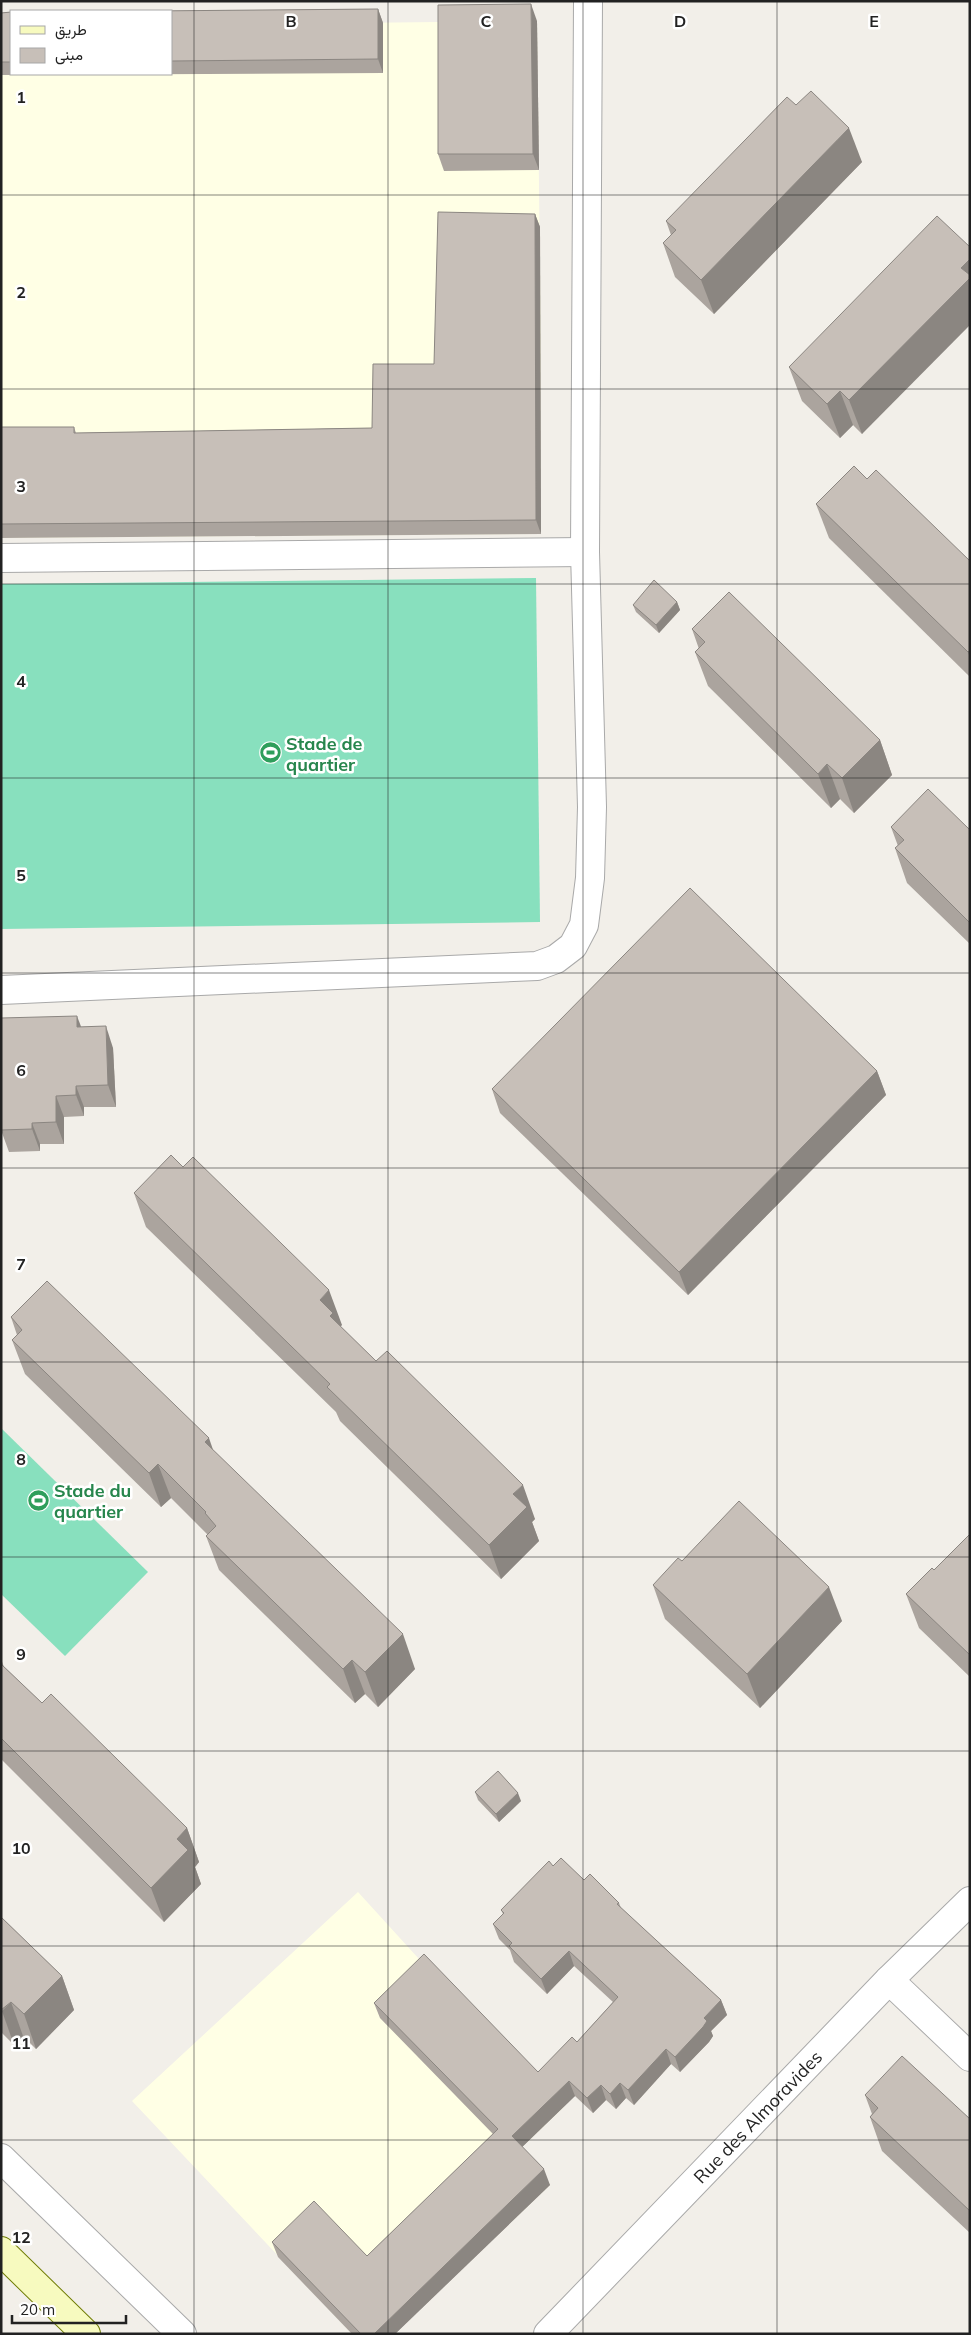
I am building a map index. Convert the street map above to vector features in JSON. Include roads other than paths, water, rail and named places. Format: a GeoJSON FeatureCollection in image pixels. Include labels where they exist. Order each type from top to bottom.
{"type":"FeatureCollection","features":[{"type":"Feature","properties":{"kind":"main road"},"geometry":{"type":"LineString","coordinates":[[1,2251],[86,2334]]}},
{"type":"Feature","properties":{"kind":"street"},"geometry":{"type":"LineString","coordinates":[[1,990],[537,966],[556,959],[573,946],[584,925],[590,878],[592,807],[585,552],[588,1]]}},
{"type":"Feature","properties":{"kind":"street"},"geometry":{"type":"LineString","coordinates":[[1,558],[585,552]]}},
{"type":"Feature","properties":{"kind":"street","name":"Rue des Almoravides"},"geometry":{"type":"LineString","coordinates":[[548,2334],[889,1980],[970,1901]]}},
{"type":"Feature","properties":{"kind":"street"},"geometry":{"type":"LineString","coordinates":[[889,1980],[970,2057]]}},
{"type":"Feature","properties":{"kind":"street"},"geometry":{"type":"LineString","coordinates":[[1,2158],[182,2334]]}},
{"type":"Feature","properties":{"kind":"place","name":"Stade de quartier"},"geometry":{"type":"Point","coordinates":[270,753]}},
{"type":"Feature","properties":{"kind":"place","name":"Stade du quartier"},"geometry":{"type":"Point","coordinates":[38,1500]}}]}
